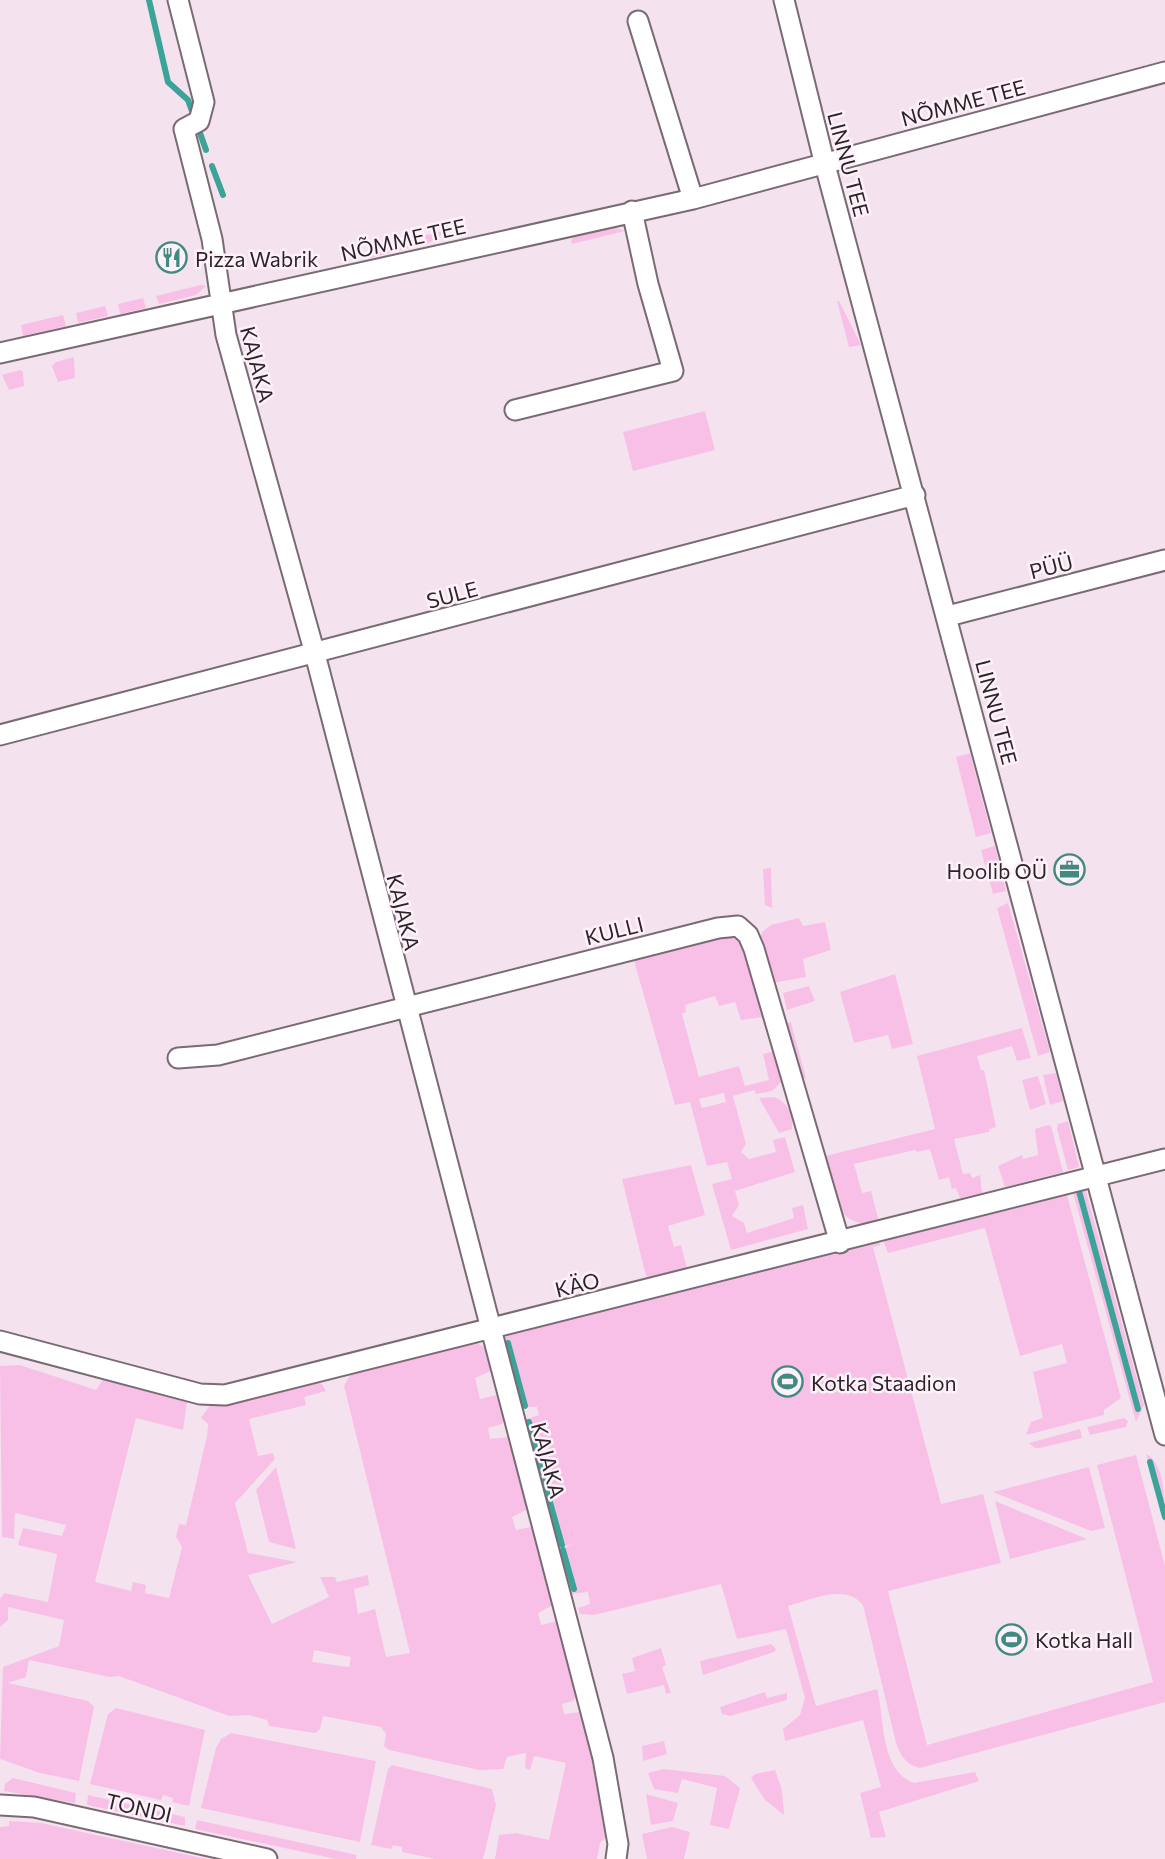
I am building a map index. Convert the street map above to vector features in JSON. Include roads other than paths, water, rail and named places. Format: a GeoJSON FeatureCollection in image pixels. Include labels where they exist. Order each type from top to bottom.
{"type":"FeatureCollection","features":[{"type":"Feature","properties":{"kind":"street","name":"KAJAKA"},"geometry":{"type":"LineString","coordinates":[[178,0],[204,102],[199,121],[184,129],[212,239],[226,335],[315,654],[603,1758],[620,1854]]}},
{"type":"Feature","properties":{"kind":"street","name":"LINNU TEE"},"geometry":{"type":"LineString","coordinates":[[784,0],[824,162],[948,616],[1165,1435]]}},
{"type":"Feature","properties":{"kind":"street"},"geometry":{"type":"LineString","coordinates":[[638,22],[693,199]]}},
{"type":"Feature","properties":{"kind":"street","name":"NÕMME TEE"},"geometry":{"type":"LineString","coordinates":[[0,353],[693,199],[1165,72]]}},
{"type":"Feature","properties":{"kind":"street"},"geometry":{"type":"LineString","coordinates":[[515,410],[673,371],[648,284],[632,211]]}},
{"type":"Feature","properties":{"kind":"street","name":"SULE"},"geometry":{"type":"LineString","coordinates":[[0,735],[915,495]]}},
{"type":"Feature","properties":{"kind":"street","name":"PÜÜ"},"geometry":{"type":"LineString","coordinates":[[948,616],[1165,560]]}},
{"type":"Feature","properties":{"kind":"street","name":"KULLI"},"geometry":{"type":"LineString","coordinates":[[178,1058],[218,1055],[405,1005],[718,928],[737,926],[748,935],[754,950],[839,1242]]}},
{"type":"Feature","properties":{"kind":"street","name":"KÄO"},"geometry":{"type":"LineString","coordinates":[[0,1341],[97,1369],[214,1396],[1165,1159]]}},
{"type":"Feature","properties":{"kind":"street","name":"TONDI"},"geometry":{"type":"LineString","coordinates":[[0,1805],[33,1807],[267,1859]]}},
{"type":"Feature","properties":{"kind":"waterway"},"geometry":{"type":"LineString","coordinates":[[149,0],[168,82],[188,100],[192,111]]}},
{"type":"Feature","properties":{"kind":"waterway"},"geometry":{"type":"LineString","coordinates":[[200,133],[206,150]]}},
{"type":"Feature","properties":{"kind":"waterway"},"geometry":{"type":"LineString","coordinates":[[212,166],[223,195]]}},
{"type":"Feature","properties":{"kind":"waterway"},"geometry":{"type":"LineString","coordinates":[[1079,1191],[1138,1409]]}},
{"type":"Feature","properties":{"kind":"waterway"},"geometry":{"type":"LineString","coordinates":[[508,1343],[525,1406]]}},
{"type":"Feature","properties":{"kind":"waterway"},"geometry":{"type":"LineString","coordinates":[[529,1422],[536,1447]]}},
{"type":"Feature","properties":{"kind":"waterway"},"geometry":{"type":"LineString","coordinates":[[539,1458],[543,1473]]}},
{"type":"Feature","properties":{"kind":"waterway"},"geometry":{"type":"LineString","coordinates":[[1150,1462],[1165,1517]]}},
{"type":"Feature","properties":{"kind":"waterway"},"geometry":{"type":"LineString","coordinates":[[544,1481],[562,1545]]}},
{"type":"Feature","properties":{"kind":"waterway"},"geometry":{"type":"LineString","coordinates":[[563,1550],[574,1589]]}},
{"type":"Feature","properties":{"kind":"place","name":"Pizza Wabrik"},"geometry":{"type":"Point","coordinates":[172,258]}},
{"type":"Feature","properties":{"kind":"place","name":"Hoolib OÜ"},"geometry":{"type":"Point","coordinates":[1070,870]}},
{"type":"Feature","properties":{"kind":"place","name":"Kotka Staadion"},"geometry":{"type":"Point","coordinates":[788,1382]}},
{"type":"Feature","properties":{"kind":"place","name":"Kotka Hall"},"geometry":{"type":"Point","coordinates":[1012,1639]}}]}
